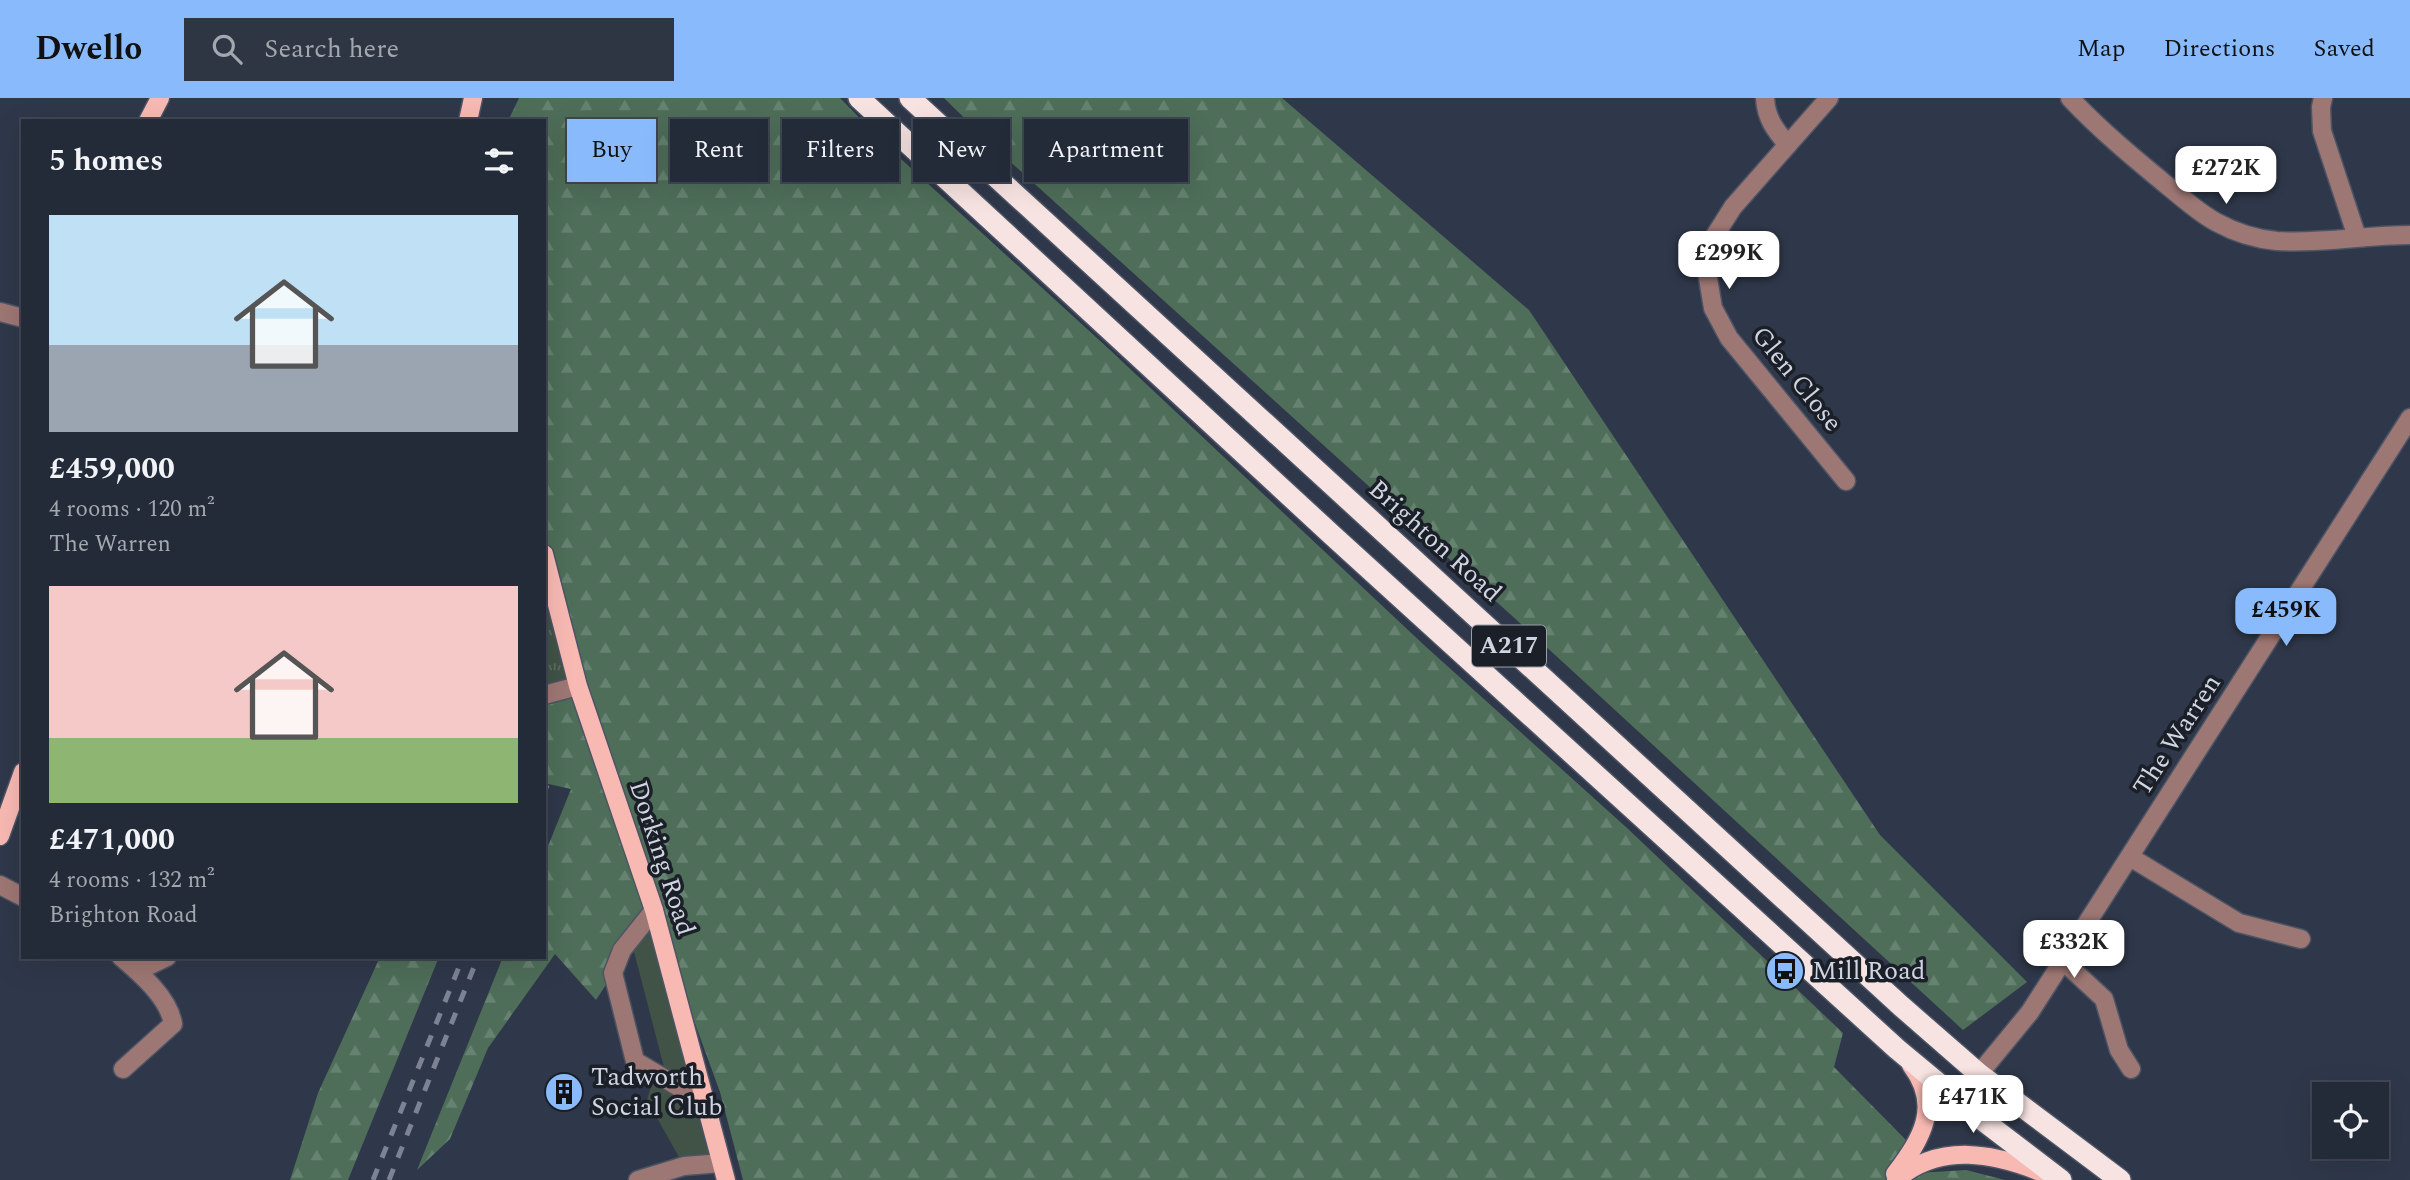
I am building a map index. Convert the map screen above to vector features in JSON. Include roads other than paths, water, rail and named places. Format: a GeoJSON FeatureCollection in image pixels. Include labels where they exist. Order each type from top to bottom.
{"type":"FeatureCollection","features":[{"type":"Feature","properties":{"kind":"highway","name":"A217"},"geometry":{"type":"LineString","coordinates":[[859,98],[1147,365],[1904,1055],[2059,1180]]}},
{"type":"Feature","properties":{"kind":"highway","name":"Brighton Road"},"geometry":{"type":"LineString","coordinates":[[910,98],[1901,1006],[1979,1074],[2120,1180]]}},
{"type":"Feature","properties":{"kind":"main road"},"geometry":{"type":"LineString","coordinates":[[152,119],[160,98]]}},
{"type":"Feature","properties":{"kind":"main road"},"geometry":{"type":"LineString","coordinates":[[464,98],[465,119]]}},
{"type":"Feature","properties":{"kind":"main road"},"geometry":{"type":"LineString","coordinates":[[466,119],[473,98]]}},
{"type":"Feature","properties":{"kind":"main road","name":"Dorking Road"},"geometry":{"type":"LineString","coordinates":[[546,562],[578,686],[654,911],[723,1171]]}},
{"type":"Feature","properties":{"kind":"main road"},"geometry":{"type":"LineString","coordinates":[[0,836],[21,778]]}},
{"type":"Feature","properties":{"kind":"main road"},"geometry":{"type":"LineString","coordinates":[[1893,1180],[1918,1142],[1928,1107],[1925,1090],[1904,1055]]}},
{"type":"Feature","properties":{"kind":"main road"},"geometry":{"type":"LineString","coordinates":[[1893,1180],[1925,1161],[1950,1154],[1976,1154],[2024,1165],[2059,1180]]}},
{"type":"Feature","properties":{"kind":"street"},"geometry":{"type":"LineString","coordinates":[[1765,98],[1766,111],[1775,130],[1788,145]]}},
{"type":"Feature","properties":{"kind":"street","name":"Glen Close"},"geometry":{"type":"LineString","coordinates":[[1829,98],[1733,207],[1714,237],[1707,272],[1713,308],[1730,338],[1846,481]]}},
{"type":"Feature","properties":{"kind":"street"},"geometry":{"type":"LineString","coordinates":[[2070,98],[2137,161],[2215,222],[2243,234],[2275,241],[2305,242],[2410,235]]}},
{"type":"Feature","properties":{"kind":"street"},"geometry":{"type":"LineString","coordinates":[[2323,98],[2320,107],[2322,131],[2357,237]]}},
{"type":"Feature","properties":{"kind":"street"},"geometry":{"type":"LineString","coordinates":[[0,312],[21,317]]}},
{"type":"Feature","properties":{"kind":"street","name":"The Warren"},"geometry":{"type":"LineString","coordinates":[[1979,1074],[2031,1012],[2410,418]]}},
{"type":"Feature","properties":{"kind":"street"},"geometry":{"type":"LineString","coordinates":[[546,694],[578,686]]}},
{"type":"Feature","properties":{"kind":"street"},"geometry":{"type":"LineString","coordinates":[[2130,857],[2239,923],[2301,939]]}},
{"type":"Feature","properties":{"kind":"street"},"geometry":{"type":"LineString","coordinates":[[0,885],[21,896]]}},
{"type":"Feature","properties":{"kind":"street"},"geometry":{"type":"LineString","coordinates":[[654,911],[622,950],[612,973],[635,1061],[704,1102]]}},
{"type":"Feature","properties":{"kind":"street"},"geometry":{"type":"LineString","coordinates":[[123,959],[138,971],[171,1010],[173,1024],[123,1069]]}},
{"type":"Feature","properties":{"kind":"street"},"geometry":{"type":"LineString","coordinates":[[138,971],[163,959]]}},
{"type":"Feature","properties":{"kind":"street"},"geometry":{"type":"LineString","coordinates":[[2063,961],[2104,999],[2119,1050],[2132,1069]]}},
{"type":"Feature","properties":{"kind":"street"},"geometry":{"type":"LineString","coordinates":[[638,1180],[684,1166],[723,1171]]}},
{"type":"Feature","properties":{"kind":"railway"},"geometry":{"type":"LineString","coordinates":[[373,1180],[462,959]]}},
{"type":"Feature","properties":{"kind":"railway"},"geometry":{"type":"LineString","coordinates":[[389,1180],[477,959]]}},
{"type":"Feature","properties":{"kind":"place","name":"Mill Road"},"geometry":{"type":"Point","coordinates":[1785,971]}},
{"type":"Feature","properties":{"kind":"place","name":"Tadworth Social Club"},"geometry":{"type":"Point","coordinates":[564,1092]}}]}
